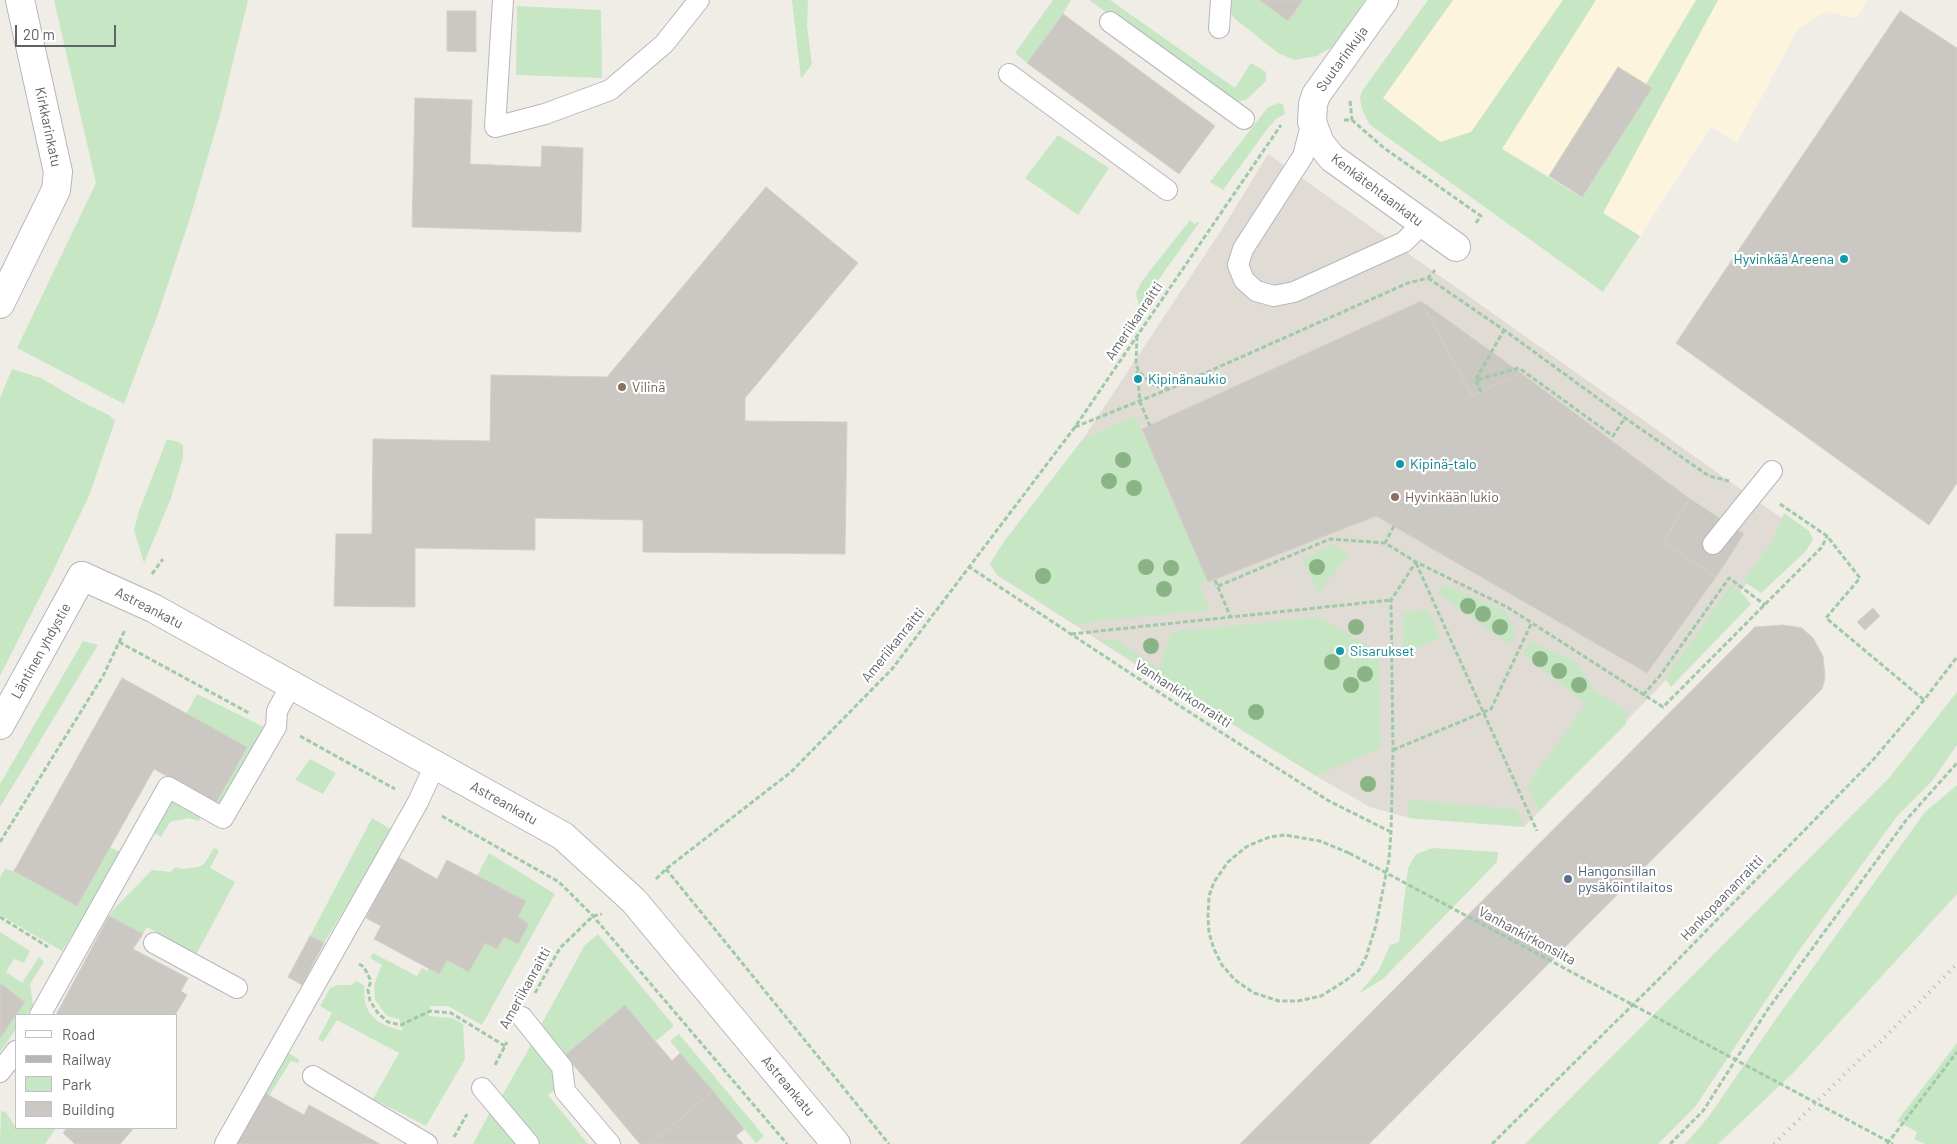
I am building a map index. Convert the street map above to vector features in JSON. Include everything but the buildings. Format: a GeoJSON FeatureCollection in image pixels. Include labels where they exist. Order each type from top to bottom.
{"type":"FeatureCollection","features":[{"type":"Feature","properties":{"kind":"street","name":"Kirkkarinkatu"},"geometry":{"type":"LineString","coordinates":[[0,304],[56,190],[58,172],[20,0]]}},
{"type":"Feature","properties":{"kind":"street","name":"Suutarinkuja"},"geometry":{"type":"LineString","coordinates":[[1312,122],[1313,104],[1316,95],[1384,0]]}},
{"type":"Feature","properties":{"kind":"street","name":"Kenkätehtaankatu"},"geometry":{"type":"LineString","coordinates":[[1312,122],[1320,143],[1332,158],[1456,247]]}},
{"type":"Feature","properties":{"kind":"street","name":"Astreankatu"},"geometry":{"type":"LineString","coordinates":[[82,576],[139,601],[563,836],[634,901],[836,1144]]}},
{"type":"Feature","properties":{"kind":"street","name":"Läntinen yhdystie"},"geometry":{"type":"LineString","coordinates":[[0,725],[82,576]]}},
{"type":"Feature","properties":{"kind":"lane"},"geometry":{"type":"LineString","coordinates":[[503,0],[495,127],[545,114],[610,90],[664,44],[699,0]]}},
{"type":"Feature","properties":{"kind":"lane"},"geometry":{"type":"LineString","coordinates":[[1219,28],[1221,0]]}},
{"type":"Feature","properties":{"kind":"lane"},"geometry":{"type":"LineString","coordinates":[[1110,22],[1244,120]]}},
{"type":"Feature","properties":{"kind":"lane"},"geometry":{"type":"LineString","coordinates":[[1009,74],[1168,190]]}},
{"type":"Feature","properties":{"kind":"lane"},"geometry":{"type":"LineString","coordinates":[[1312,122],[1302,156],[1243,248],[1238,265],[1244,280],[1256,291],[1274,296],[1294,292],[1404,242],[1422,224]]}},
{"type":"Feature","properties":{"kind":"lane"},"geometry":{"type":"LineString","coordinates":[[1713,544],[1772,471]]}},
{"type":"Feature","properties":{"kind":"lane"},"geometry":{"type":"LineString","coordinates":[[41,1014],[168,787],[223,818],[276,727],[277,711],[291,685]]}},
{"type":"Feature","properties":{"kind":"lane"},"geometry":{"type":"LineString","coordinates":[[225,1144],[418,802],[435,765]]}},
{"type":"Feature","properties":{"kind":"lane"},"geometry":{"type":"LineString","coordinates":[[154,943],[237,988]]}},
{"type":"Feature","properties":{"kind":"lane"},"geometry":{"type":"LineString","coordinates":[[522,1017],[562,1067],[565,1091],[610,1144]]}},
{"type":"Feature","properties":{"kind":"lane"},"geometry":{"type":"LineString","coordinates":[[0,1072],[15,1052]]}},
{"type":"Feature","properties":{"kind":"lane"},"geometry":{"type":"LineString","coordinates":[[313,1076],[428,1144]]}},
{"type":"Feature","properties":{"kind":"lane"},"geometry":{"type":"LineString","coordinates":[[482,1088],[529,1144]]}},
{"type":"Feature","properties":{"kind":"path"},"geometry":{"type":"LineString","coordinates":[[1352,120],[1384,148],[1481,216]]}},
{"type":"Feature","properties":{"kind":"path","name":"Ameriikanraitti"},"geometry":{"type":"LineString","coordinates":[[450,1144],[560,948],[593,916],[621,911],[634,901],[666,869],[791,772],[892,669],[968,566],[1075,427],[1283,123],[1312,122]]}},
{"type":"Feature","properties":{"kind":"path"},"geometry":{"type":"LineString","coordinates":[[1075,427],[1140,402],[1408,283],[1428,278],[1709,476],[1758,489],[1827,536],[1860,578],[1826,618],[1924,700]]}},
{"type":"Feature","properties":{"kind":"path"},"geometry":{"type":"LineString","coordinates":[[1476,380],[1504,330]]}},
{"type":"Feature","properties":{"kind":"path"},"geometry":{"type":"LineString","coordinates":[[1137,335],[1136,364],[1140,402],[1150,426]]}},
{"type":"Feature","properties":{"kind":"path"},"geometry":{"type":"LineString","coordinates":[[1136,364],[1139,372],[1155,386],[1169,389]]}},
{"type":"Feature","properties":{"kind":"path"},"geometry":{"type":"LineString","coordinates":[[1476,380],[1520,368],[1613,436],[1625,418]]}},
{"type":"Feature","properties":{"kind":"path"},"geometry":{"type":"LineString","coordinates":[[1476,380],[1481,392]]}},
{"type":"Feature","properties":{"kind":"path"},"geometry":{"type":"LineString","coordinates":[[1385,543],[1394,526]]}},
{"type":"Feature","properties":{"kind":"path"},"geometry":{"type":"LineString","coordinates":[[1218,586],[1330,539],[1385,543],[1416,562],[1507,606],[1662,707],[1822,547],[1827,536]]}},
{"type":"Feature","properties":{"kind":"path"},"geometry":{"type":"LineString","coordinates":[[0,842],[103,676],[151,575],[163,559]]}},
{"type":"Feature","properties":{"kind":"path"},"geometry":{"type":"LineString","coordinates":[[1071,634],[1391,600],[1416,562]]}},
{"type":"Feature","properties":{"kind":"path"},"geometry":{"type":"LineString","coordinates":[[1416,562],[1537,831]]}},
{"type":"Feature","properties":{"kind":"path","name":"Vanhankirkonraitti"},"geometry":{"type":"LineString","coordinates":[[968,566],[1186,710],[1329,801],[1391,832]]}},
{"type":"Feature","properties":{"kind":"path"},"geometry":{"type":"LineString","coordinates":[[1643,695],[1659,677],[1729,578],[1765,605]]}},
{"type":"Feature","properties":{"kind":"path"},"geometry":{"type":"LineString","coordinates":[[1216,580],[1231,618]]}},
{"type":"Feature","properties":{"kind":"path","name":"Vanhankirkonsilta"},"geometry":{"type":"LineString","coordinates":[[1391,600],[1393,750],[1391,832],[1385,883],[1373,939],[1358,970],[1345,981],[1321,996],[1298,1001],[1279,1001],[1254,993],[1235,980],[1222,965],[1214,949],[1209,925],[1209,896],[1214,882],[1228,862],[1246,847],[1270,837],[1285,835],[1320,840],[1358,858],[1893,1144]]}},
{"type":"Feature","properties":{"kind":"path"},"geometry":{"type":"LineString","coordinates":[[1393,750],[1490,709],[1532,622]]}},
{"type":"Feature","properties":{"kind":"path"},"geometry":{"type":"LineString","coordinates":[[119,642],[276,727],[305,738],[559,882],[593,916],[787,1144]]}},
{"type":"Feature","properties":{"kind":"path","name":"Hankopaananraitti"},"geometry":{"type":"LineString","coordinates":[[1492,1144],[1664,974],[1865,768],[1924,700],[1957,657]]}},
{"type":"Feature","properties":{"kind":"path"},"geometry":{"type":"LineString","coordinates":[[1670,1144],[1703,1111],[1768,1010],[1907,819],[1957,764]]}},
{"type":"Feature","properties":{"kind":"path"},"geometry":{"type":"LineString","coordinates":[[666,869],[889,1144]]}},
{"type":"Feature","properties":{"kind":"path"},"geometry":{"type":"LineString","coordinates":[[0,917],[70,961]]}},
{"type":"Feature","properties":{"kind":"path"},"geometry":{"type":"LineString","coordinates":[[335,949],[364,967],[370,981],[368,990],[370,1001],[378,1013],[388,1022],[401,1025],[430,1011],[451,1013],[505,1046]]}},
{"type":"Feature","properties":{"kind":"path"},"geometry":{"type":"LineString","coordinates":[[1887,1144],[1957,1052]]}},
{"type":"Feature","properties":{"kind":"shaded area"},"geometry":{"type":"Polygon","coordinates":[[[1453,0],[1867,0],[1857,18],[1825,12],[1798,29],[1737,143],[1711,127],[1640,236],[1549,176],[1502,149],[1456,154],[1383,98],[1453,0]]]}},
{"type":"Feature","properties":{"kind":"shaded area","name":"Hyvinkään lukio"},"geometry":{"type":"Polygon","coordinates":[[[1268,154],[1794,527],[1666,680],[1524,827],[1409,818],[1370,807],[1155,677],[997,575],[990,564],[1003,543],[1083,439],[1226,223],[1268,154]]]}},
{"type":"Feature","properties":{"kind":"green space"},"geometry":{"type":"Polygon","coordinates":[[[54,0],[248,0],[221,111],[190,218],[158,314],[124,404],[17,348],[96,183],[54,0]]]}},
{"type":"Feature","properties":{"kind":"green space"},"geometry":{"type":"Polygon","coordinates":[[[792,0],[808,0],[807,26],[812,64],[801,79],[792,0]]]}},
{"type":"Feature","properties":{"kind":"green space"},"geometry":{"type":"Polygon","coordinates":[[[1053,0],[1071,0],[1027,63],[1015,53],[1053,0]]]}},
{"type":"Feature","properties":{"kind":"green space"},"geometry":{"type":"Polygon","coordinates":[[[1089,0],[1110,0],[1235,88],[1251,63],[1266,72],[1266,81],[1246,100],[1233,102],[1089,0]]]}},
{"type":"Feature","properties":{"kind":"green space"},"geometry":{"type":"Polygon","coordinates":[[[1230,0],[1259,0],[1288,21],[1303,0],[1365,0],[1332,47],[1317,56],[1294,60],[1278,53],[1234,18],[1230,11],[1230,0]]]}},
{"type":"Feature","properties":{"kind":"green space"},"geometry":{"type":"Polygon","coordinates":[[[1428,0],[1453,0],[1383,98],[1440,142],[1471,132],[1563,0],[1596,0],[1502,149],[1581,197],[1652,88],[1646,84],[1696,0],[1718,0],[1603,213],[1640,236],[1603,292],[1369,124],[1362,109],[1360,98],[1362,91],[1428,0]]]}},
{"type":"Feature","properties":{"kind":"green space"},"geometry":{"type":"Polygon","coordinates":[[[517,6],[601,10],[602,78],[516,75],[517,6]]]}},
{"type":"Feature","properties":{"kind":"green space"},"geometry":{"type":"Polygon","coordinates":[[[1279,103],[1283,104],[1285,114],[1276,119],[1268,128],[1223,190],[1210,182],[1268,107],[1279,103]]]}},
{"type":"Feature","properties":{"kind":"green space"},"geometry":{"type":"Polygon","coordinates":[[[1058,135],[1109,168],[1078,215],[1025,178],[1058,135]]]}},
{"type":"Feature","properties":{"kind":"green space"},"geometry":{"type":"Polygon","coordinates":[[[1190,220],[1195,224],[1198,221],[1199,223],[1139,307],[1136,293],[1142,281],[1190,220]]]}},
{"type":"Feature","properties":{"kind":"green space"},"geometry":{"type":"Polygon","coordinates":[[[12,369],[41,378],[80,401],[109,415],[115,421],[89,496],[0,676],[0,398],[12,369]]]}},
{"type":"Feature","properties":{"kind":"green space"},"geometry":{"type":"Polygon","coordinates":[[[1135,416],[1208,582],[1199,584],[1210,610],[1097,621],[1078,626],[997,575],[990,564],[1003,543],[1083,439],[1135,416]]]}},
{"type":"Feature","properties":{"kind":"green space"},"geometry":{"type":"Polygon","coordinates":[[[167,439],[183,445],[183,458],[171,498],[144,563],[134,530],[139,511],[167,439]]]}},
{"type":"Feature","properties":{"kind":"green space"},"geometry":{"type":"Polygon","coordinates":[[[1784,513],[1809,531],[1813,540],[1805,552],[1761,593],[1743,581],[1773,540],[1784,513]]]}},
{"type":"Feature","properties":{"kind":"green space"},"geometry":{"type":"Polygon","coordinates":[[[1333,544],[1349,554],[1318,594],[1302,559],[1333,544]]]}},
{"type":"Feature","properties":{"kind":"green space"},"geometry":{"type":"Polygon","coordinates":[[[1445,584],[1506,612],[1516,635],[1510,645],[1437,593],[1445,584]]]}},
{"type":"Feature","properties":{"kind":"green space"},"geometry":{"type":"Polygon","coordinates":[[[1731,585],[1744,595],[1751,604],[1671,687],[1665,679],[1731,585]]]}},
{"type":"Feature","properties":{"kind":"green space"},"geometry":{"type":"Polygon","coordinates":[[[1429,609],[1440,638],[1403,654],[1403,613],[1429,609]]]}},
{"type":"Feature","properties":{"kind":"green space"},"geometry":{"type":"Polygon","coordinates":[[[1319,617],[1379,652],[1381,748],[1316,776],[1099,640],[1115,639],[1159,668],[1171,632],[1319,617]]]}},
{"type":"Feature","properties":{"kind":"green space"},"geometry":{"type":"Polygon","coordinates":[[[83,641],[98,645],[0,807],[0,784],[83,641]]]}},
{"type":"Feature","properties":{"kind":"green space"},"geometry":{"type":"Polygon","coordinates":[[[1530,641],[1577,662],[1595,691],[1627,711],[1626,724],[1539,811],[1527,786],[1586,703],[1523,655],[1530,641]]]}},
{"type":"Feature","properties":{"kind":"green space"},"geometry":{"type":"Polygon","coordinates":[[[1957,692],[1957,745],[1932,781],[1898,815],[1798,952],[1695,1107],[1658,1144],[1525,1144],[1889,778],[1957,692]]]}},
{"type":"Feature","properties":{"kind":"green space"},"geometry":{"type":"Polygon","coordinates":[[[197,694],[264,727],[265,732],[220,805],[216,803],[186,714],[197,694]]]}},
{"type":"Feature","properties":{"kind":"green space"},"geometry":{"type":"Polygon","coordinates":[[[310,759],[336,773],[323,794],[295,780],[310,759]]]}},
{"type":"Feature","properties":{"kind":"green space"},"geometry":{"type":"Polygon","coordinates":[[[1957,785],[1957,894],[1794,1072],[1718,1144],[1685,1144],[1709,1116],[1778,1016],[1925,812],[1957,785]]]}},
{"type":"Feature","properties":{"kind":"green space"},"geometry":{"type":"Polygon","coordinates":[[[172,798],[203,815],[198,821],[189,818],[170,822],[161,837],[152,832],[172,798]]]}},
{"type":"Feature","properties":{"kind":"green space"},"geometry":{"type":"Polygon","coordinates":[[[1408,800],[1517,809],[1524,827],[1409,818],[1408,800]]]}},
{"type":"Feature","properties":{"kind":"green space"},"geometry":{"type":"Polygon","coordinates":[[[372,818],[392,830],[324,943],[310,936],[372,818]]]}},
{"type":"Feature","properties":{"kind":"green space"},"geometry":{"type":"Polygon","coordinates":[[[110,847],[122,853],[62,951],[0,915],[0,877],[5,869],[14,871],[110,847]]]}},
{"type":"Feature","properties":{"kind":"green space"},"geometry":{"type":"Polygon","coordinates":[[[214,848],[219,851],[210,868],[235,882],[196,955],[147,927],[143,934],[109,916],[152,870],[171,872],[175,867],[183,869],[198,867],[204,864],[214,848]]]}},
{"type":"Feature","properties":{"kind":"green space"},"geometry":{"type":"Polygon","coordinates":[[[1433,848],[1498,852],[1497,862],[1383,979],[1358,994],[1379,970],[1390,945],[1399,942],[1408,868],[1416,854],[1433,848]]]}},
{"type":"Feature","properties":{"kind":"green space"},"geometry":{"type":"Polygon","coordinates":[[[489,853],[555,894],[482,1025],[448,1006],[430,1006],[429,1016],[452,1018],[463,1024],[465,1059],[426,1126],[373,1099],[399,1053],[337,1020],[323,1042],[318,1039],[332,1013],[320,1006],[330,988],[338,985],[352,985],[356,981],[364,985],[365,1003],[369,1012],[377,1021],[403,1031],[399,1019],[387,1016],[375,1000],[374,984],[382,965],[370,958],[373,953],[417,976],[422,968],[427,971],[430,968],[439,973],[447,960],[469,972],[485,943],[497,949],[504,937],[518,944],[529,924],[518,917],[526,901],[477,876],[489,853]]]}},
{"type":"Feature","properties":{"kind":"green space"},"geometry":{"type":"Polygon","coordinates":[[[0,932],[30,951],[24,963],[14,959],[6,972],[22,983],[39,957],[44,962],[30,984],[33,1006],[27,1014],[17,1014],[25,1002],[0,983],[0,932]]]}},
{"type":"Feature","properties":{"kind":"green space"},"geometry":{"type":"Polygon","coordinates":[[[598,934],[674,1026],[656,1041],[625,1005],[565,1055],[541,1025],[585,945],[598,934]]]}},
{"type":"Feature","properties":{"kind":"green space"},"geometry":{"type":"Polygon","coordinates":[[[15,1016],[15,1030],[0,1052],[0,1038],[15,1016]]]}},
{"type":"Feature","properties":{"kind":"green space"},"geometry":{"type":"Polygon","coordinates":[[[679,1034],[764,1136],[756,1143],[670,1041],[679,1034]]]}},
{"type":"Feature","properties":{"kind":"green space"},"geometry":{"type":"Polygon","coordinates":[[[1957,1043],[1957,1144],[1925,1144],[1914,1139],[1917,1132],[1897,1121],[1957,1043]]]}},
{"type":"Feature","properties":{"kind":"green space"},"geometry":{"type":"Polygon","coordinates":[[[531,1045],[563,1083],[548,1095],[588,1144],[539,1144],[500,1099],[531,1045]]]}},
{"type":"Feature","properties":{"kind":"green space"},"geometry":{"type":"Polygon","coordinates":[[[289,1053],[300,1060],[298,1063],[291,1061],[269,1096],[263,1093],[289,1053]]]}},
{"type":"Feature","properties":{"kind":"green space"},"geometry":{"type":"Polygon","coordinates":[[[491,1110],[517,1144],[473,1144],[491,1110]]]}},
{"type":"Feature","properties":{"kind":"green space"},"geometry":{"type":"Polygon","coordinates":[[[1,1111],[6,1112],[15,1129],[55,1129],[45,1144],[0,1144],[1,1111]]]}},
{"type":"Feature","properties":{"kind":"railway"},"geometry":{"type":"LineString","coordinates":[[1774,1144],[1861,1058],[1880,1042],[1957,964]]}},
{"type":"Feature","properties":{"kind":"place","name":"Hyvinkää Areena"},"geometry":{"type":"Point","coordinates":[1844,259]}},
{"type":"Feature","properties":{"kind":"place","name":"Kipinänaukio"},"geometry":{"type":"Point","coordinates":[1138,379]}},
{"type":"Feature","properties":{"kind":"place","name":"Vilinä"},"geometry":{"type":"Point","coordinates":[622,387]}},
{"type":"Feature","properties":{"kind":"place","name":"Kipinä-talo"},"geometry":{"type":"Point","coordinates":[1400,464]}},
{"type":"Feature","properties":{"kind":"place","name":"Hyvinkään lukio"},"geometry":{"type":"Point","coordinates":[1395,497]}},
{"type":"Feature","properties":{"kind":"place","name":"Sisarukset"},"geometry":{"type":"Point","coordinates":[1340,651]}},
{"type":"Feature","properties":{"kind":"place","name":"Hangonsillan pysäköintilaitos"},"geometry":{"type":"Point","coordinates":[1568,879]}}]}
